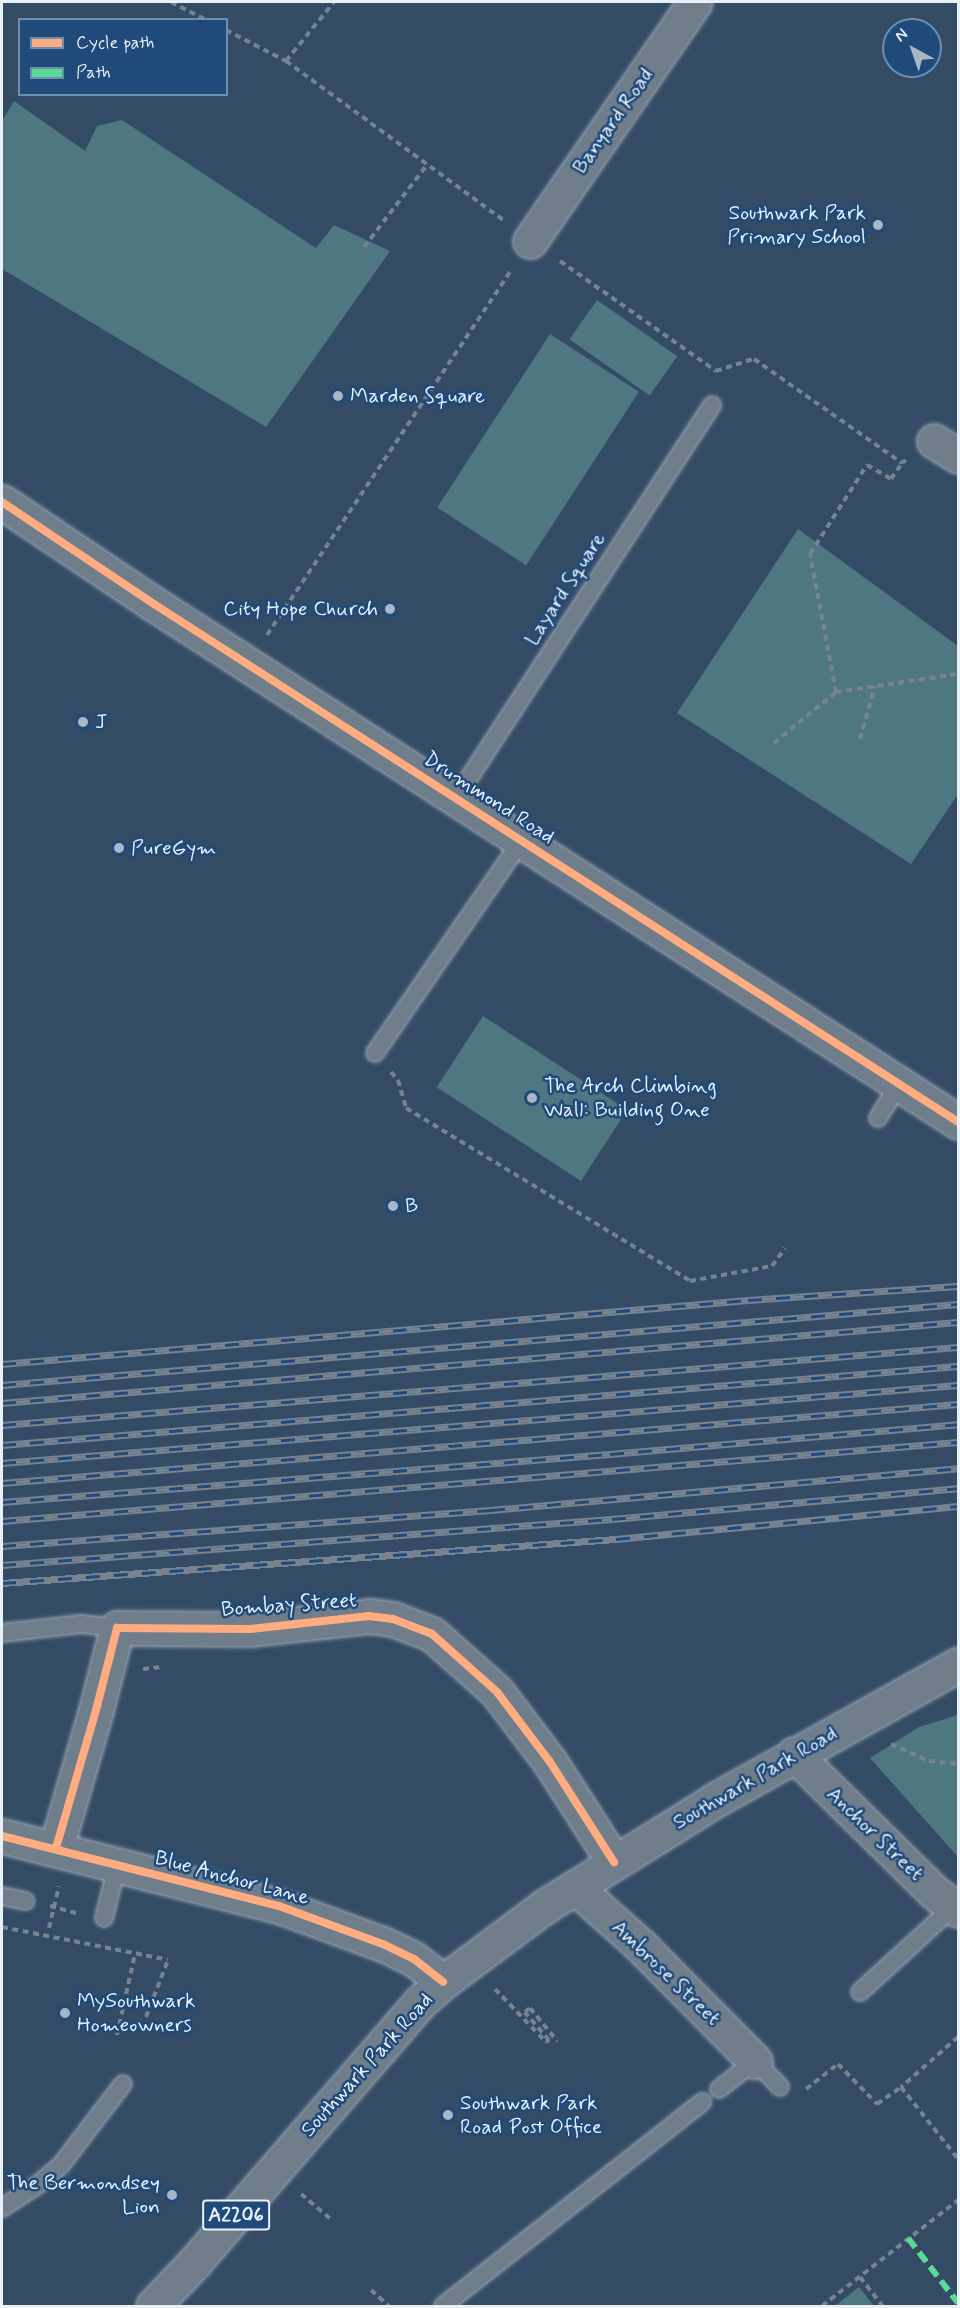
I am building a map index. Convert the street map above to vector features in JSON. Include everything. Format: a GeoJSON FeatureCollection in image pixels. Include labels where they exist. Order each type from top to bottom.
{"type":"FeatureCollection","features":[{"type":"Feature","properties":{"kind":"street","name":"Banyard Road"},"geometry":{"type":"LineString","coordinates":[[531,241],[695,2]]}},
{"type":"Feature","properties":{"kind":"street","name":"Drummond Road"},"geometry":{"type":"LineString","coordinates":[[2,502],[248,664],[958,1122]]}},
{"type":"Feature","properties":{"kind":"street","name":"Bombay Street"},"geometry":{"type":"LineString","coordinates":[[117,1628],[250,1629],[369,1617],[393,1619],[432,1635],[497,1692],[550,1762],[614,1862]]}},
{"type":"Feature","properties":{"kind":"street"},"geometry":{"type":"LineString","coordinates":[[56,1848],[117,1628]]}},
{"type":"Feature","properties":{"kind":"street","name":"Southwark Park Road"},"geometry":{"type":"LineString","coordinates":[[153,2307],[194,2263],[407,2017],[442,1982],[575,1887],[614,1862],[794,1754],[958,1665]]}},
{"type":"Feature","properties":{"kind":"street","name":"Anchor Street"},"geometry":{"type":"LineString","coordinates":[[794,1754],[956,1909]]}},
{"type":"Feature","properties":{"kind":"street","name":"Blue Anchor Lane"},"geometry":{"type":"LineString","coordinates":[[2,1836],[279,1906],[353,1931],[414,1959],[442,1982]]}},
{"type":"Feature","properties":{"kind":"street","name":"Ambrose Street"},"geometry":{"type":"LineString","coordinates":[[575,1887],[640,1946],[755,2061]]}},
{"type":"Feature","properties":{"kind":"lane","name":"Layard Square"},"geometry":{"type":"LineString","coordinates":[[456,798],[712,405]]}},
{"type":"Feature","properties":{"kind":"lane"},"geometry":{"type":"LineString","coordinates":[[375,1053],[522,840]]}},
{"type":"Feature","properties":{"kind":"lane"},"geometry":{"type":"LineString","coordinates":[[878,1118],[899,1083]]}},
{"type":"Feature","properties":{"kind":"lane"},"geometry":{"type":"LineString","coordinates":[[2,1634],[81,1624],[117,1628]]}},
{"type":"Feature","properties":{"kind":"lane"},"geometry":{"type":"LineString","coordinates":[[104,1918],[117,1866]]}},
{"type":"Feature","properties":{"kind":"lane"},"geometry":{"type":"LineString","coordinates":[[2,1896],[25,1901]]}},
{"type":"Feature","properties":{"kind":"lane"},"geometry":{"type":"LineString","coordinates":[[860,1992],[956,1909]]}},
{"type":"Feature","properties":{"kind":"lane"},"geometry":{"type":"LineString","coordinates":[[719,2089],[755,2061],[780,2086]]}},
{"type":"Feature","properties":{"kind":"lane"},"geometry":{"type":"LineString","coordinates":[[2,2208],[36,2186],[61,2164],[123,2084]]}},
{"type":"Feature","properties":{"kind":"lane"},"geometry":{"type":"LineString","coordinates":[[443,2307],[702,2102]]}},
{"type":"Feature","properties":{"kind":"path"},"geometry":{"type":"LineString","coordinates":[[171,2],[202,18]]}},
{"type":"Feature","properties":{"kind":"path"},"geometry":{"type":"LineString","coordinates":[[286,62],[334,2]]}},
{"type":"Feature","properties":{"kind":"path"},"geometry":{"type":"LineString","coordinates":[[228,31],[286,62],[531,241],[716,371],[753,359],[902,463]]}},
{"type":"Feature","properties":{"kind":"path"},"geometry":{"type":"LineString","coordinates":[[364,247],[426,165]]}},
{"type":"Feature","properties":{"kind":"path"},"geometry":{"type":"LineString","coordinates":[[248,664],[531,241]]}},
{"type":"Feature","properties":{"kind":"path"},"geometry":{"type":"LineString","coordinates":[[836,692],[810,554],[867,465],[891,479],[902,463],[946,449]]}},
{"type":"Feature","properties":{"kind":"path"},"geometry":{"type":"LineString","coordinates":[[774,743],[836,692],[958,674]]}},
{"type":"Feature","properties":{"kind":"path"},"geometry":{"type":"LineString","coordinates":[[860,739],[875,686]]}},
{"type":"Feature","properties":{"kind":"path"},"geometry":{"type":"LineString","coordinates":[[375,1053],[398,1080],[406,1108],[690,1281],[772,1266],[785,1248]]}},
{"type":"Feature","properties":{"kind":"path"},"geometry":{"type":"LineString","coordinates":[[138,1671],[170,1666]]}},
{"type":"Feature","properties":{"kind":"path"},"geometry":{"type":"LineString","coordinates":[[890,1743],[929,1761],[958,1764]]}},
{"type":"Feature","properties":{"kind":"path"},"geometry":{"type":"LineString","coordinates":[[2,1927],[168,1960],[146,2017]]}},
{"type":"Feature","properties":{"kind":"path"},"geometry":{"type":"LineString","coordinates":[[117,2035],[135,1954]]}},
{"type":"Feature","properties":{"kind":"path"},"geometry":{"type":"LineString","coordinates":[[495,1989],[546,2042],[549,2040],[525,2012],[530,2008],[557,2041]]}},
{"type":"Feature","properties":{"kind":"path"},"geometry":{"type":"LineString","coordinates":[[780,2086],[805,2090],[838,2064],[877,2104],[901,2087],[958,2037]]}},
{"type":"Feature","properties":{"kind":"path"},"geometry":{"type":"LineString","coordinates":[[901,2087],[958,2159]]}},
{"type":"Feature","properties":{"kind":"path"},"geometry":{"type":"LineString","coordinates":[[300,2193],[330,2218]]}},
{"type":"Feature","properties":{"kind":"path"},"geometry":{"type":"LineString","coordinates":[[822,2307],[958,2200]]}},
{"type":"Feature","properties":{"kind":"path"},"geometry":{"type":"LineString","coordinates":[[860,2277],[883,2307]]}},
{"type":"Feature","properties":{"kind":"path"},"geometry":{"type":"LineString","coordinates":[[371,2290],[389,2307]]}},
{"type":"Feature","properties":{"kind":"green space"},"geometry":{"type":"Polygon","coordinates":[[[14,101],[85,151],[97,126],[122,120],[316,248],[334,225],[390,251],[266,427],[2,269],[2,121],[14,101]]]}},
{"type":"Feature","properties":{"kind":"green space"},"geometry":{"type":"Polygon","coordinates":[[[597,300],[677,356],[650,396],[569,339],[597,300]]]}},
{"type":"Feature","properties":{"kind":"green space"},"geometry":{"type":"Polygon","coordinates":[[[550,334],[639,392],[526,565],[437,508],[550,334]]]}},
{"type":"Feature","properties":{"kind":"green space"},"geometry":{"type":"Polygon","coordinates":[[[798,529],[958,646],[958,794],[911,864],[677,713],[798,529]]]}},
{"type":"Feature","properties":{"kind":"green space","name":"The Arch Climbing Wall: Building One"},"geometry":{"type":"Polygon","coordinates":[[[483,1016],[627,1110],[581,1181],[437,1087],[483,1016]]]}},
{"type":"Feature","properties":{"kind":"green space"},"geometry":{"type":"Polygon","coordinates":[[[958,1715],[958,1857],[870,1758],[919,1727],[958,1715]]]}},
{"type":"Feature","properties":{"kind":"green space"},"geometry":{"type":"Polygon","coordinates":[[[859,2287],[874,2306],[835,2306],[859,2287]]]}},
{"type":"Feature","properties":{"kind":"railway"},"geometry":{"type":"LineString","coordinates":[[2,1364],[748,1300],[958,1286]]}},
{"type":"Feature","properties":{"kind":"railway"},"geometry":{"type":"LineString","coordinates":[[2,1385],[958,1304]]}},
{"type":"Feature","properties":{"kind":"railway"},"geometry":{"type":"LineString","coordinates":[[2,1403],[958,1322]]}},
{"type":"Feature","properties":{"kind":"railway"},"geometry":{"type":"LineString","coordinates":[[2,1425],[958,1347]]}},
{"type":"Feature","properties":{"kind":"railway"},"geometry":{"type":"LineString","coordinates":[[2,1445],[958,1366]]}},
{"type":"Feature","properties":{"kind":"railway"},"geometry":{"type":"LineString","coordinates":[[2,1463],[958,1385]]}},
{"type":"Feature","properties":{"kind":"railway"},"geometry":{"type":"LineString","coordinates":[[2,1483],[958,1404]]}},
{"type":"Feature","properties":{"kind":"railway"},"geometry":{"type":"LineString","coordinates":[[2,1502],[958,1424]]}},
{"type":"Feature","properties":{"kind":"railway"},"geometry":{"type":"LineString","coordinates":[[2,1521],[958,1442]]}},
{"type":"Feature","properties":{"kind":"railway"},"geometry":{"type":"LineString","coordinates":[[2,1546],[491,1510],[958,1468]]}},
{"type":"Feature","properties":{"kind":"railway"},"geometry":{"type":"LineString","coordinates":[[2,1565],[612,1519],[958,1488]]}},
{"type":"Feature","properties":{"kind":"railway"},"geometry":{"type":"LineString","coordinates":[[2,1583],[616,1539],[958,1506]]}},
{"type":"Feature","properties":{"kind":"marked path"},"geometry":{"type":"LineString","coordinates":[[908,2238],[958,2303]]}},
{"type":"Feature","properties":{"kind":"cycle path"},"geometry":{"type":"LineString","coordinates":[[2,502],[154,604],[958,1122]]}},
{"type":"Feature","properties":{"kind":"cycle path"},"geometry":{"type":"LineString","coordinates":[[56,1848],[117,1628],[250,1629],[369,1616],[393,1619],[432,1634],[497,1692],[550,1762],[614,1862]]}},
{"type":"Feature","properties":{"kind":"cycle path"},"geometry":{"type":"LineString","coordinates":[[2,1836],[279,1906],[383,1944],[414,1959],[443,1982]]}},
{"type":"Feature","properties":{"kind":"place","name":"Southwark Park Primary School"},"geometry":{"type":"Point","coordinates":[878,225]}},
{"type":"Feature","properties":{"kind":"place","name":"Marden Square"},"geometry":{"type":"Point","coordinates":[338,396]}},
{"type":"Feature","properties":{"kind":"place","name":"City Hope Church"},"geometry":{"type":"Point","coordinates":[390,609]}},
{"type":"Feature","properties":{"kind":"place","name":"J"},"geometry":{"type":"Point","coordinates":[83,722]}},
{"type":"Feature","properties":{"kind":"place","name":"PureGym"},"geometry":{"type":"Point","coordinates":[119,848]}},
{"type":"Feature","properties":{"kind":"place","name":"The Arch Climbing Wall: Building One"},"geometry":{"type":"Point","coordinates":[532,1098]}},
{"type":"Feature","properties":{"kind":"place","name":"B"},"geometry":{"type":"Point","coordinates":[393,1206]}},
{"type":"Feature","properties":{"kind":"place","name":"MySouthwark Homeowners"},"geometry":{"type":"Point","coordinates":[65,2013]}},
{"type":"Feature","properties":{"kind":"place","name":"Southwark Park Road Post Office"},"geometry":{"type":"Point","coordinates":[448,2115]}},
{"type":"Feature","properties":{"kind":"place","name":"The Bermondsey Lion"},"geometry":{"type":"Point","coordinates":[172,2195]}}]}
